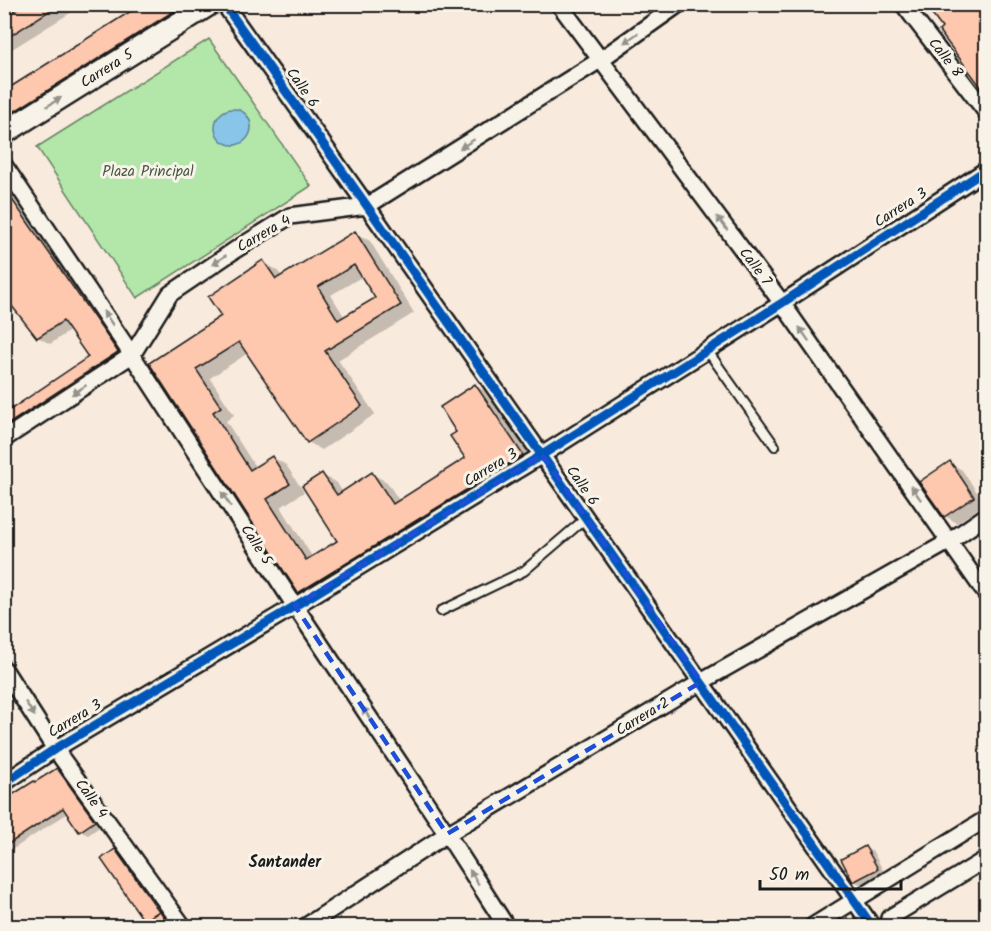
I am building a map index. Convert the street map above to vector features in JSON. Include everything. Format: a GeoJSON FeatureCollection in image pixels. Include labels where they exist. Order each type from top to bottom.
{"type":"FeatureCollection","features":[{"type":"Feature","properties":{"kind":"street","name":"Carrera 5"},"geometry":{"type":"LineString","coordinates":[[4,134],[210,4]]}},
{"type":"Feature","properties":{"kind":"street","name":"Calle 6"},"geometry":{"type":"LineString","coordinates":[[224,4],[872,927]]}},
{"type":"Feature","properties":{"kind":"street","name":"Calle 7"},"geometry":{"type":"LineString","coordinates":[[559,4],[782,303],[987,594]]}},
{"type":"Feature","properties":{"kind":"street","name":"Carrera 4"},"geometry":{"type":"LineString","coordinates":[[4,439],[132,355],[170,294],[236,249],[290,216],[367,206],[600,60],[679,4]]}},
{"type":"Feature","properties":{"kind":"street","name":"Calle 8"},"geometry":{"type":"LineString","coordinates":[[903,4],[987,112]]}},
{"type":"Feature","properties":{"kind":"street","name":"Calle 5"},"geometry":{"type":"LineString","coordinates":[[4,165],[132,355],[506,927]]}},
{"type":"Feature","properties":{"kind":"street","name":"Carrera 3"},"geometry":{"type":"LineString","coordinates":[[4,783],[55,748],[295,606],[542,455],[987,170]]}},
{"type":"Feature","properties":{"kind":"street","name":"Carrera 2"},"geometry":{"type":"LineString","coordinates":[[306,927],[447,834],[701,682],[950,541],[987,516]]}},
{"type":"Feature","properties":{"kind":"street","name":"Calle 4"},"geometry":{"type":"LineString","coordinates":[[4,669],[55,748],[183,927]]}},
{"type":"Feature","properties":{"kind":"street"},"geometry":{"type":"LineString","coordinates":[[813,927],[987,819]]}},
{"type":"Feature","properties":{"kind":"street"},"geometry":{"type":"LineString","coordinates":[[894,927],[889,918],[987,859]]}},
{"type":"Feature","properties":{"kind":"lane"},"geometry":{"type":"LineString","coordinates":[[707,351],[775,446]]}},
{"type":"Feature","properties":{"kind":"lane"},"geometry":{"type":"LineString","coordinates":[[441,611],[524,571],[586,518]]}},
{"type":"Feature","properties":{"kind":"highlighted area"},"geometry":{"type":"Polygon","coordinates":[[[542,455],[701,682],[447,834],[295,606],[542,455]]]}},
{"type":"Feature","properties":{"kind":"green space","name":"Plaza Principal"},"geometry":{"type":"Polygon","coordinates":[[[209,39],[311,186],[137,298],[37,147],[209,39]],[[228,111],[218,119],[216,133],[235,145],[246,138],[251,128],[250,122],[245,114],[228,111]]]}},
{"type":"Feature","properties":{"kind":"water"},"geometry":{"type":"Polygon","coordinates":[[[233,109],[245,115],[251,127],[245,139],[233,145],[221,139],[215,127],[221,115],[233,109]]]}},
{"type":"Feature","properties":{"kind":"building"},"geometry":{"type":"Polygon","coordinates":[[[24,4],[60,4],[4,40],[4,17],[24,4]]]}},
{"type":"Feature","properties":{"kind":"building"},"geometry":{"type":"Polygon","coordinates":[[[142,4],[185,4],[4,118],[4,91],[142,4]]]}},
{"type":"Feature","properties":{"kind":"building"},"geometry":{"type":"Polygon","coordinates":[[[924,4],[987,4],[987,95],[939,31],[942,28],[924,4]]]}},
{"type":"Feature","properties":{"kind":"building"},"geometry":{"type":"Polygon","coordinates":[[[4,188],[118,352],[4,427],[4,414],[88,357],[63,321],[37,338],[4,296],[4,188]]]}},
{"type":"Feature","properties":{"kind":"building"},"geometry":{"type":"Polygon","coordinates":[[[355,231],[401,305],[325,351],[362,406],[307,443],[239,342],[196,369],[221,407],[213,412],[250,470],[272,456],[290,484],[267,499],[306,560],[337,541],[302,486],[322,473],[337,495],[372,472],[393,504],[465,458],[450,436],[456,432],[440,407],[475,384],[523,455],[298,593],[149,363],[221,316],[208,297],[263,260],[276,279],[355,231]],[[354,265],[318,287],[338,320],[375,298],[354,265]]]}},
{"type":"Feature","properties":{"kind":"building"},"geometry":{"type":"Polygon","coordinates":[[[950,461],[974,497],[944,517],[919,482],[950,461]]]}},
{"type":"Feature","properties":{"kind":"building"},"geometry":{"type":"Polygon","coordinates":[[[57,768],[95,821],[79,832],[63,808],[4,847],[4,800],[57,768]]]}},
{"type":"Feature","properties":{"kind":"building"},"geometry":{"type":"Polygon","coordinates":[[[865,846],[878,869],[853,882],[841,859],[865,846]]]}},
{"type":"Feature","properties":{"kind":"building"},"geometry":{"type":"Polygon","coordinates":[[[115,849],[159,911],[144,921],[101,859],[115,849]]]}},
{"type":"Feature","properties":{"kind":"building"},"geometry":{"type":"Polygon","coordinates":[[[160,911],[171,927],[137,927],[160,911]]]}},
{"type":"Feature","properties":{"kind":"cycle path"},"geometry":{"type":"LineString","coordinates":[[224,4],[872,926]]}},
{"type":"Feature","properties":{"kind":"cycle path"},"geometry":{"type":"LineString","coordinates":[[4,783],[55,749],[542,455],[986,170]]}},
{"type":"Feature","properties":{"kind":"district","name":"Santander"},"geometry":{"type":"Point","coordinates":[285,862]}}]}
